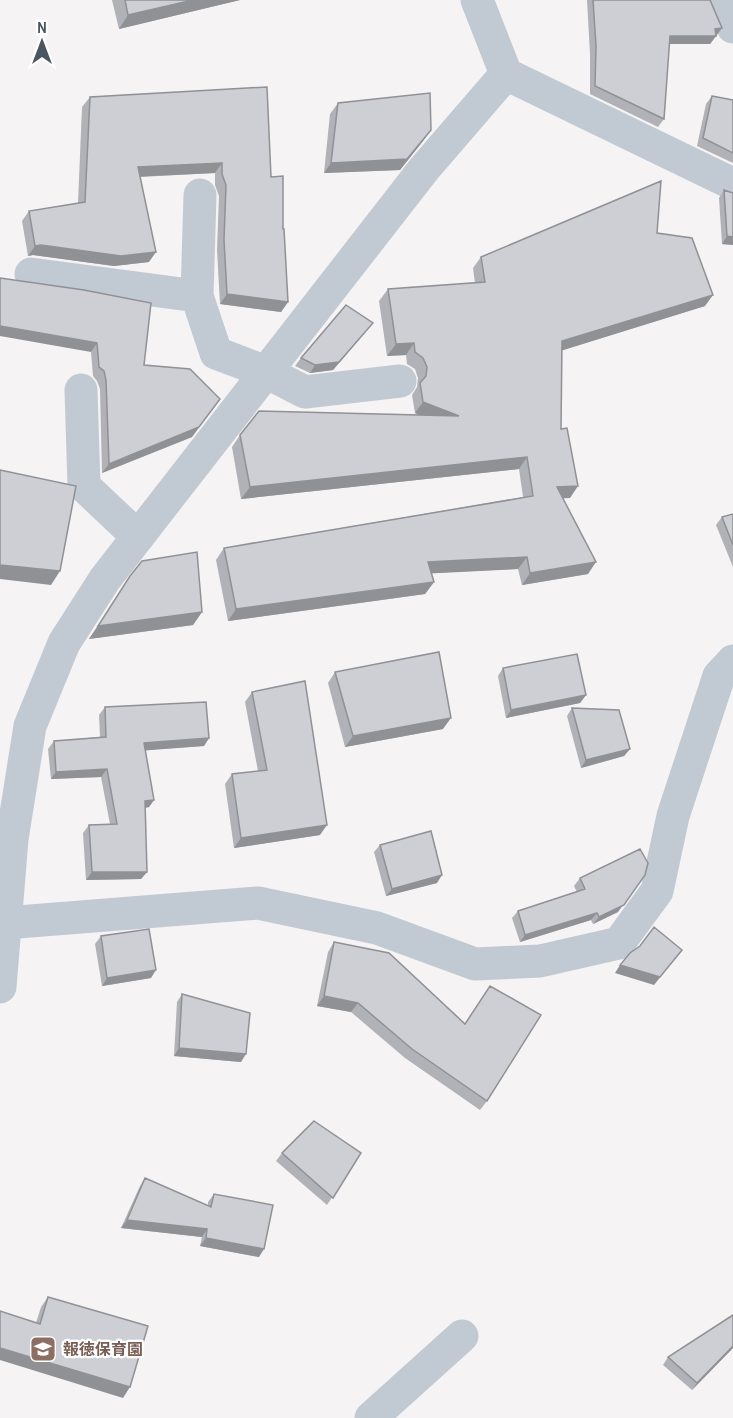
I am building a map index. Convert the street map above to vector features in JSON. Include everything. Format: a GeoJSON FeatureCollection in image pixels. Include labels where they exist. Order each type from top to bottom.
{"type":"FeatureCollection","features":[{"type":"Feature","properties":{"kind":"street"},"geometry":{"type":"LineString","coordinates":[[477,0],[506,74],[733,184]]}},
{"type":"Feature","properties":{"kind":"street"},"geometry":{"type":"LineString","coordinates":[[722,0],[733,27]]}},
{"type":"Feature","properties":{"kind":"street"},"geometry":{"type":"LineString","coordinates":[[0,987],[12,839],[30,726],[64,643],[105,579],[424,168],[506,74]]}},
{"type":"Feature","properties":{"kind":"street"},"geometry":{"type":"LineString","coordinates":[[200,195],[197,296],[216,353],[266,372],[305,392],[400,381]]}},
{"type":"Feature","properties":{"kind":"street"},"geometry":{"type":"LineString","coordinates":[[31,274],[197,296]]}},
{"type":"Feature","properties":{"kind":"street"},"geometry":{"type":"LineString","coordinates":[[81,390],[84,486],[138,537]]}},
{"type":"Feature","properties":{"kind":"street"},"geometry":{"type":"LineString","coordinates":[[5,923],[258,903],[377,928],[475,964],[540,961],[619,943],[657,891],[673,816],[719,676],[733,661]]}},
{"type":"Feature","properties":{"kind":"street"},"geometry":{"type":"LineString","coordinates":[[372,1418],[462,1336]]}},
{"type":"Feature","properties":{"kind":"building"},"geometry":{"type":"Polygon","coordinates":[[[125,0],[193,0],[128,15],[125,0]]]}},
{"type":"Feature","properties":{"kind":"building"},"geometry":{"type":"Polygon","coordinates":[[[593,0],[710,0],[722,28],[715,29],[716,36],[670,36],[664,119],[595,86],[596,46],[593,0]]]}},
{"type":"Feature","properties":{"kind":"building"},"geometry":{"type":"Polygon","coordinates":[[[267,87],[271,177],[283,176],[283,229],[288,302],[227,294],[224,240],[226,185],[222,174],[222,163],[138,167],[156,252],[121,256],[35,246],[29,211],[85,202],[90,97],[267,87]]]}},
{"type":"Feature","properties":{"kind":"building"},"geometry":{"type":"Polygon","coordinates":[[[430,93],[431,130],[407,159],[331,163],[338,103],[430,93]]]}},
{"type":"Feature","properties":{"kind":"building"},"geometry":{"type":"Polygon","coordinates":[[[712,96],[733,100],[733,153],[703,138],[712,96]]]}},
{"type":"Feature","properties":{"kind":"building"},"geometry":{"type":"Polygon","coordinates":[[[661,181],[657,233],[692,238],[713,295],[562,341],[561,429],[567,428],[578,486],[557,487],[596,562],[530,573],[527,557],[428,562],[434,582],[236,609],[224,548],[533,496],[527,457],[250,487],[240,435],[259,411],[459,416],[423,402],[420,383],[426,376],[427,367],[423,358],[415,352],[414,343],[396,344],[388,289],[485,282],[481,257],[661,181]]]}},
{"type":"Feature","properties":{"kind":"building"},"geometry":{"type":"Polygon","coordinates":[[[724,190],[733,193],[733,237],[727,236],[724,190]]]}},
{"type":"Feature","properties":{"kind":"building"},"geometry":{"type":"Polygon","coordinates":[[[0,278],[84,290],[151,303],[144,365],[190,369],[220,399],[199,427],[109,464],[106,380],[104,371],[99,367],[97,343],[0,326],[0,278]]]}},
{"type":"Feature","properties":{"kind":"building"},"geometry":{"type":"Polygon","coordinates":[[[346,305],[373,323],[339,362],[315,365],[301,358],[346,305]]]}},
{"type":"Feature","properties":{"kind":"building"},"geometry":{"type":"Polygon","coordinates":[[[0,470],[76,486],[60,571],[0,565],[0,470]]]}},
{"type":"Feature","properties":{"kind":"building"},"geometry":{"type":"Polygon","coordinates":[[[733,514],[733,545],[722,517],[733,514]]]}},
{"type":"Feature","properties":{"kind":"building"},"geometry":{"type":"Polygon","coordinates":[[[197,552],[202,612],[98,626],[142,561],[197,552]]]}},
{"type":"Feature","properties":{"kind":"building"},"geometry":{"type":"Polygon","coordinates":[[[439,652],[451,718],[353,736],[335,672],[439,652]]]}},
{"type":"Feature","properties":{"kind":"building"},"geometry":{"type":"Polygon","coordinates":[[[577,654],[586,695],[511,710],[503,668],[577,654]]]}},
{"type":"Feature","properties":{"kind":"building"},"geometry":{"type":"Polygon","coordinates":[[[305,681],[327,825],[241,838],[232,774],[267,770],[252,692],[305,681]]]}},
{"type":"Feature","properties":{"kind":"building"},"geometry":{"type":"Polygon","coordinates":[[[206,702],[209,738],[144,743],[154,800],[145,801],[147,872],[92,872],[89,825],[117,824],[107,769],[56,772],[54,741],[106,737],[105,707],[206,702]]]}},
{"type":"Feature","properties":{"kind":"building"},"geometry":{"type":"Polygon","coordinates":[[[572,708],[619,710],[630,749],[586,760],[572,708]]]}},
{"type":"Feature","properties":{"kind":"building"},"geometry":{"type":"Polygon","coordinates":[[[431,831],[442,875],[392,889],[380,845],[431,831]]]}},
{"type":"Feature","properties":{"kind":"building"},"geometry":{"type":"Polygon","coordinates":[[[640,849],[648,863],[645,875],[624,905],[599,917],[597,913],[525,935],[518,911],[585,889],[580,878],[640,849]]]}},
{"type":"Feature","properties":{"kind":"building"},"geometry":{"type":"Polygon","coordinates":[[[654,927],[682,950],[660,977],[620,965],[630,953],[640,946],[654,927]]]}},
{"type":"Feature","properties":{"kind":"building"},"geometry":{"type":"Polygon","coordinates":[[[149,929],[156,970],[107,978],[101,936],[149,929]]]}},
{"type":"Feature","properties":{"kind":"building"},"geometry":{"type":"Polygon","coordinates":[[[334,942],[389,953],[465,1024],[490,986],[541,1015],[487,1101],[412,1049],[358,1003],[324,996],[334,942]]]}},
{"type":"Feature","properties":{"kind":"building"},"geometry":{"type":"Polygon","coordinates":[[[182,994],[250,1013],[246,1054],[179,1048],[182,994]]]}},
{"type":"Feature","properties":{"kind":"building"},"geometry":{"type":"Polygon","coordinates":[[[314,1121],[361,1153],[333,1198],[282,1153],[314,1121]]]}},
{"type":"Feature","properties":{"kind":"building"},"geometry":{"type":"Polygon","coordinates":[[[145,1178],[211,1207],[214,1194],[273,1205],[264,1249],[206,1238],[207,1229],[127,1220],[145,1178]]]}},
{"type":"Feature","properties":{"kind":"building"},"geometry":{"type":"Polygon","coordinates":[[[48,1297],[148,1326],[130,1387],[0,1348],[0,1311],[40,1324],[48,1297]]]}},
{"type":"Feature","properties":{"kind":"building"},"geometry":{"type":"Polygon","coordinates":[[[733,1315],[733,1346],[697,1383],[668,1357],[733,1315]]]}},
{"type":"Feature","properties":{"kind":"place","name":"報徳保育園"},"geometry":{"type":"Point","coordinates":[43,1349]}}]}
